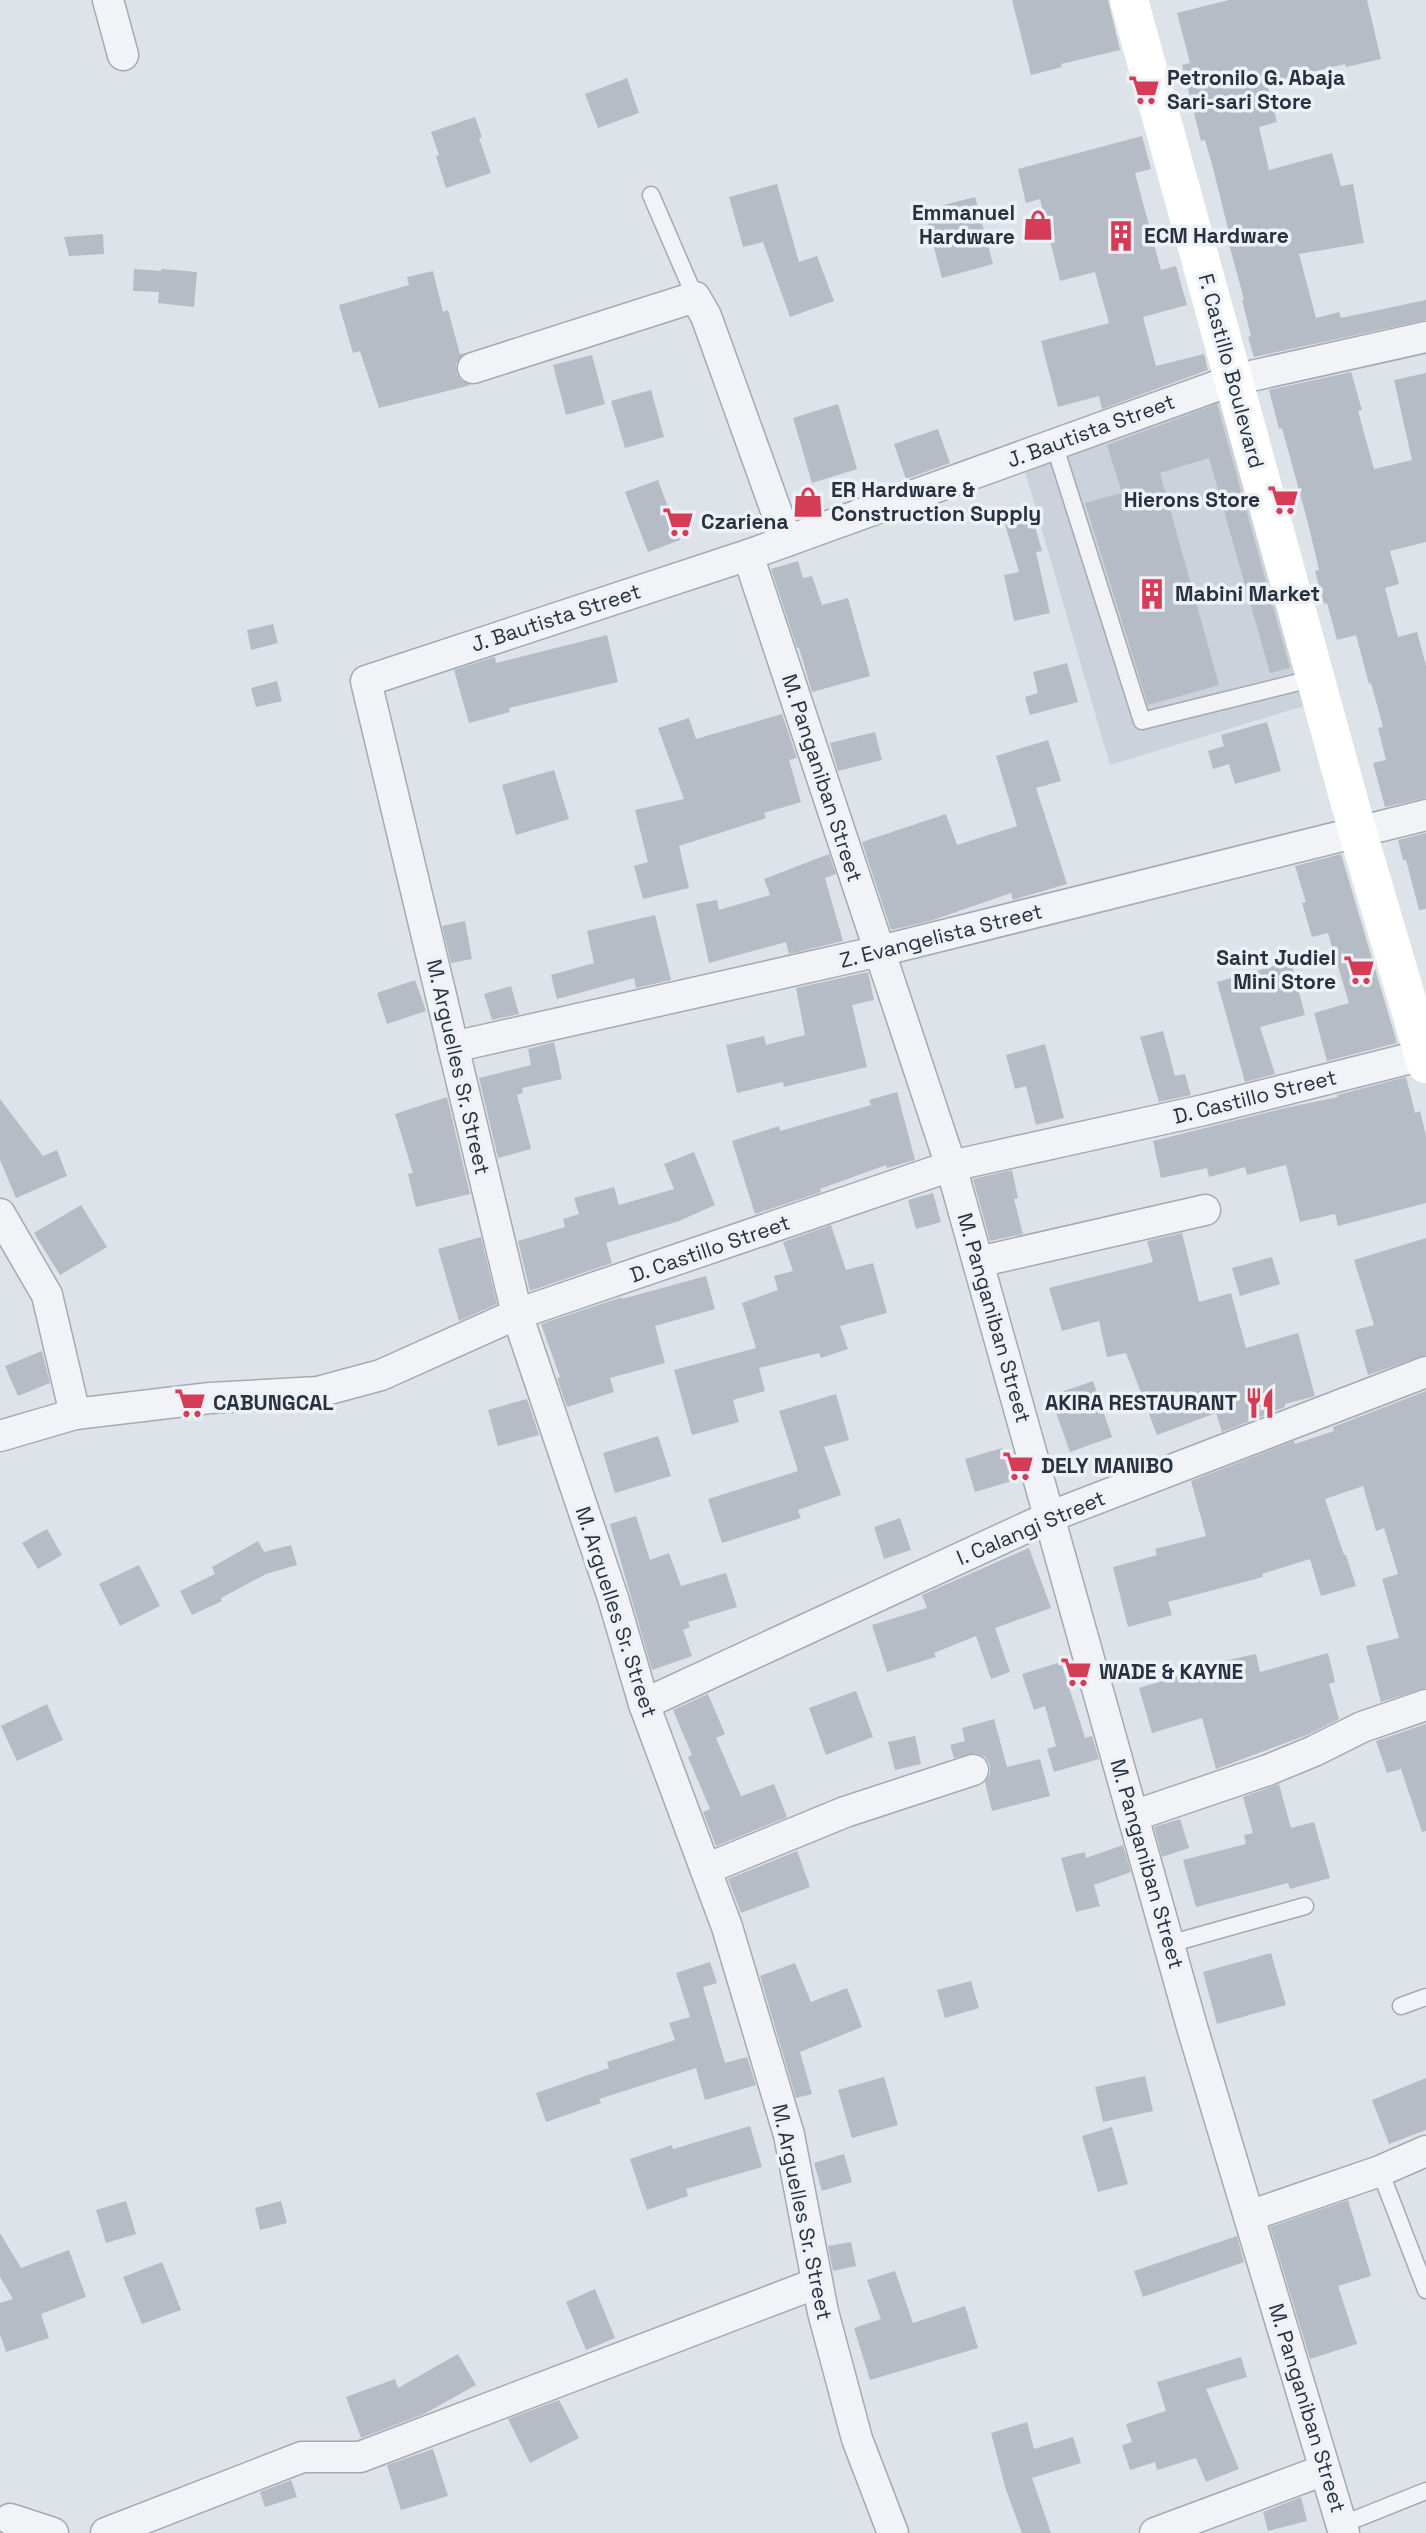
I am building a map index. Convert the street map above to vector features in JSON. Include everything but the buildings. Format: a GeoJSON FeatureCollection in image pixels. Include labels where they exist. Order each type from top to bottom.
{"type":"FeatureCollection","features":[{"type":"Feature","properties":{"kind":"main road","name":"F. Castillo Boulevard"},"geometry":{"type":"LineString","coordinates":[[1129,0],[1358,833],[1425,1059]]}},
{"type":"Feature","properties":{"kind":"street"},"geometry":{"type":"LineString","coordinates":[[107,0],[123,55]]}},
{"type":"Feature","properties":{"kind":"street"},"geometry":{"type":"LineString","coordinates":[[474,368],[695,297],[706,316],[787,541]]}},
{"type":"Feature","properties":{"kind":"street","name":"J. Bautista Street"},"geometry":{"type":"LineString","coordinates":[[366,681],[748,555],[1233,380],[1426,337]]}},
{"type":"Feature","properties":{"kind":"street","name":"M. Panganiban Street"},"geometry":{"type":"LineString","coordinates":[[748,555],[951,1166],[1169,1944],[1343,2529]]}},
{"type":"Feature","properties":{"kind":"street","name":"M. Arguelles Sr. Street"},"geometry":{"type":"LineString","coordinates":[[366,681],[517,1314],[613,1598],[644,1704],[727,1927],[789,2135],[817,2283],[857,2439],[892,2533]]}},
{"type":"Feature","properties":{"kind":"street","name":"Z. Evangelista Street"},"geometry":{"type":"LineString","coordinates":[[453,1047],[880,951],[1426,815]]}},
{"type":"Feature","properties":{"kind":"street","name":"D. Castillo Street"},"geometry":{"type":"LineString","coordinates":[[0,1436],[75,1414],[210,1398],[318,1392],[381,1375],[517,1314],[951,1166],[1425,1059]]}},
{"type":"Feature","properties":{"kind":"street"},"geometry":{"type":"LineString","coordinates":[[978,1262],[1205,1210]]}},
{"type":"Feature","properties":{"kind":"street"},"geometry":{"type":"LineString","coordinates":[[0,1214],[47,1295],[75,1414]]}},
{"type":"Feature","properties":{"kind":"street","name":"I. Calangi Street"},"geometry":{"type":"LineString","coordinates":[[644,1704],[1049,1517],[1426,1372]]}},
{"type":"Feature","properties":{"kind":"street"},"geometry":{"type":"LineString","coordinates":[[1133,1816],[1268,1770],[1362,1727],[1426,1705]]}},
{"type":"Feature","properties":{"kind":"street"},"geometry":{"type":"LineString","coordinates":[[706,1869],[845,1812],[972,1770]]}},
{"type":"Feature","properties":{"kind":"street"},"geometry":{"type":"LineString","coordinates":[[1249,2216],[1380,2171],[1426,2151]]}},
{"type":"Feature","properties":{"kind":"street"},"geometry":{"type":"LineString","coordinates":[[106,2533],[302,2457],[360,2457],[817,2283]]}},
{"type":"Feature","properties":{"kind":"street"},"geometry":{"type":"LineString","coordinates":[[1155,2533],[1324,2470]]}},
{"type":"Feature","properties":{"kind":"street"},"geometry":{"type":"LineString","coordinates":[[10,2519],[53,2533]]}},
{"type":"Feature","properties":{"kind":"lane"},"geometry":{"type":"LineString","coordinates":[[651,195],[695,297]]}},
{"type":"Feature","properties":{"kind":"lane"},"geometry":{"type":"LineString","coordinates":[[1054,444],[1142,721],[1315,678]]}},
{"type":"Feature","properties":{"kind":"lane"},"geometry":{"type":"LineString","coordinates":[[1169,1944],[1306,1906]]}},
{"type":"Feature","properties":{"kind":"lane"},"geometry":{"type":"LineString","coordinates":[[1401,2006],[1426,1997]]}},
{"type":"Feature","properties":{"kind":"lane"},"geometry":{"type":"LineString","coordinates":[[1380,2171],[1426,2290]]}},
{"type":"Feature","properties":{"kind":"lane"},"geometry":{"type":"LineString","coordinates":[[1343,2529],[1426,2491]]}},
{"type":"Feature","properties":{"kind":"shaded area","name":"Mabini Market"},"geometry":{"type":"Polygon","coordinates":[[[1222,401],[1307,705],[1110,765],[1024,468],[1222,401]]]}},
{"type":"Feature","properties":{"kind":"place","name":"Petronilo G. Abaja Sari-sari Store"},"geometry":{"type":"Point","coordinates":[1144,90]}},
{"type":"Feature","properties":{"kind":"place","name":"Emmanuel Hardware"},"geometry":{"type":"Point","coordinates":[1038,225]}},
{"type":"Feature","properties":{"kind":"place","name":"ECM Hardware"},"geometry":{"type":"Point","coordinates":[1121,236]}},
{"type":"Feature","properties":{"kind":"place","name":"Hierons Store"},"geometry":{"type":"Point","coordinates":[1283,500]}},
{"type":"Feature","properties":{"kind":"place","name":"ER Hardware & Construction Supply"},"geometry":{"type":"Point","coordinates":[808,502]}},
{"type":"Feature","properties":{"kind":"place","name":"Czariena"},"geometry":{"type":"Point","coordinates":[678,522]}},
{"type":"Feature","properties":{"kind":"place","name":"Mabini Market"},"geometry":{"type":"Point","coordinates":[1152,594]}},
{"type":"Feature","properties":{"kind":"place","name":"Saint Judiel Mini Store"},"geometry":{"type":"Point","coordinates":[1359,970]}},
{"type":"Feature","properties":{"kind":"place","name":"CABUNGCAL"},"geometry":{"type":"Point","coordinates":[190,1403]}},
{"type":"Feature","properties":{"kind":"place","name":"AKIRA RESTAURANT"},"geometry":{"type":"Point","coordinates":[1260,1403]}},
{"type":"Feature","properties":{"kind":"place","name":"DELY MANIBO"},"geometry":{"type":"Point","coordinates":[1018,1466]}},
{"type":"Feature","properties":{"kind":"place","name":"WADE & KAYNE"},"geometry":{"type":"Point","coordinates":[1076,1672]}}]}
